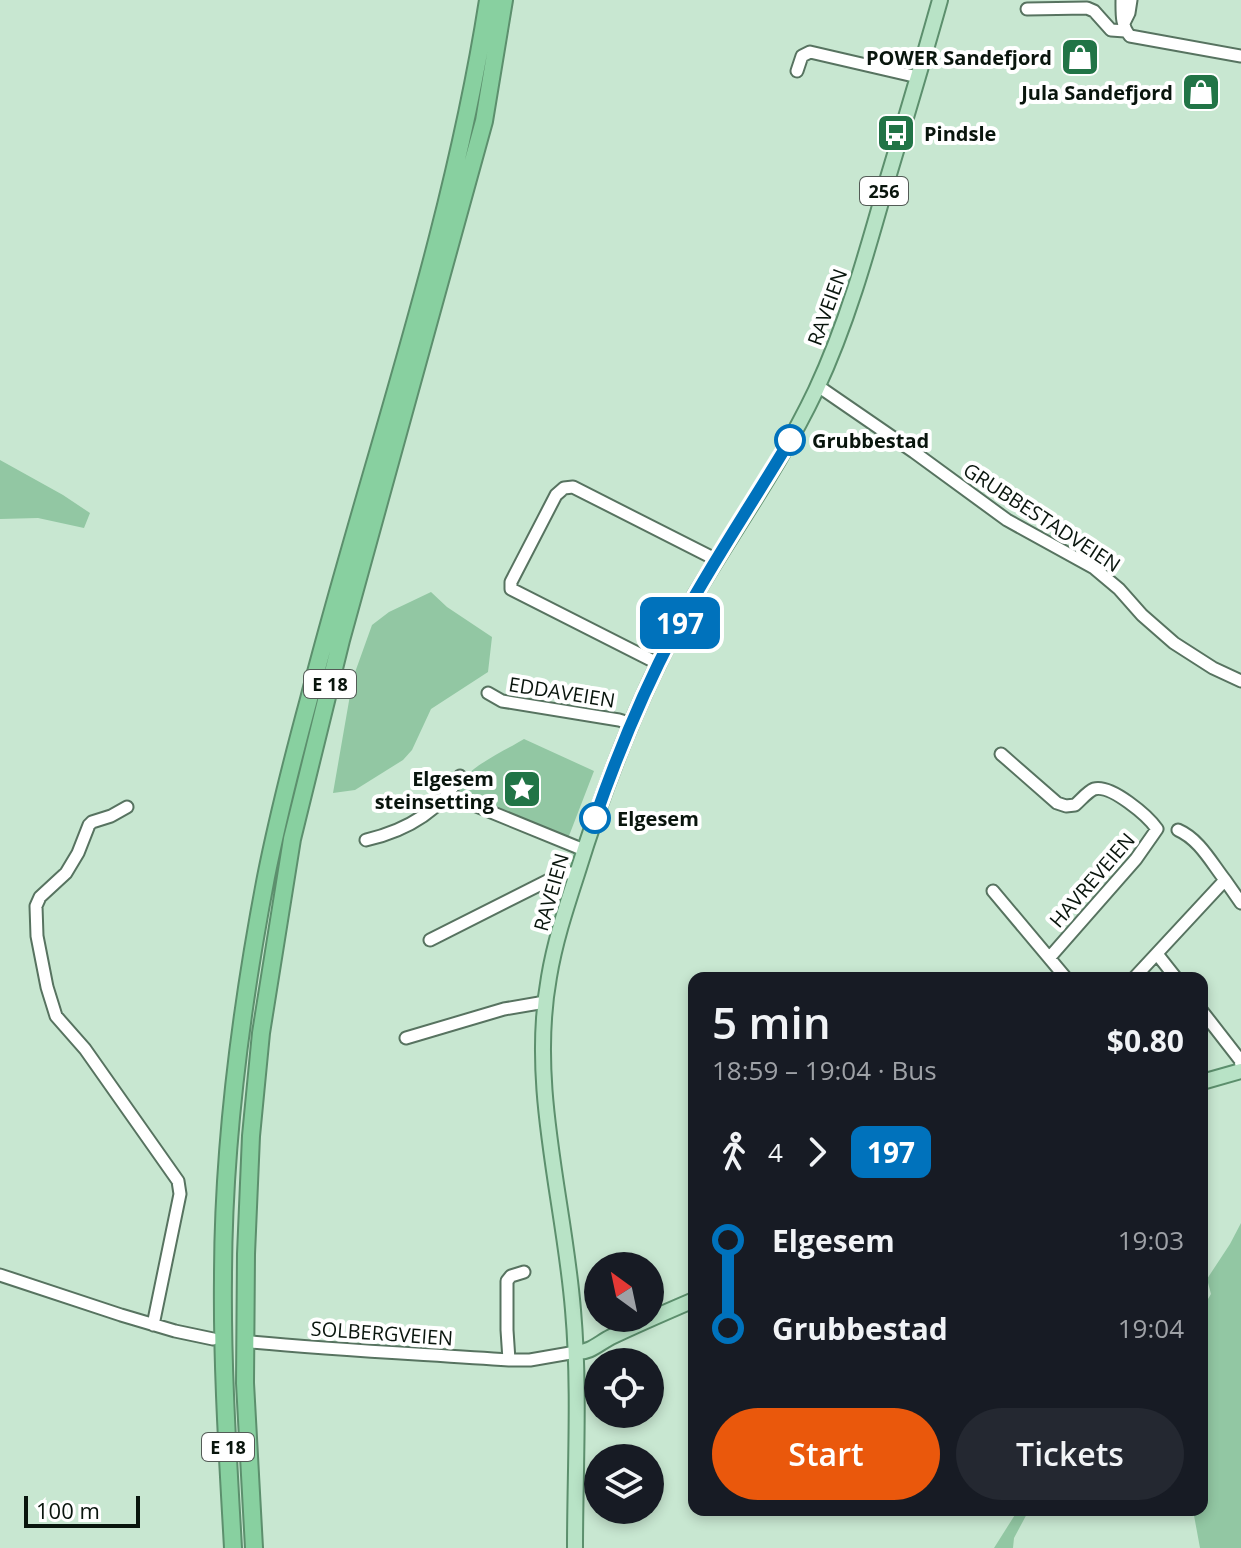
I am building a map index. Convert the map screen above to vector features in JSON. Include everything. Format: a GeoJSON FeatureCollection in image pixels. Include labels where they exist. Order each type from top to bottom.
{"type":"FeatureCollection","features":[{"type":"Feature","properties":{"kind":"highway","name":"E 18"},"geometry":{"type":"LineString","coordinates":[[233,1548],[218,1343],[236,1074],[250,972],[267,874],[295,752],[323,642],[433,258],[467,119],[488,0]]}},
{"type":"Feature","properties":{"kind":"highway","name":"E 18"},"geometry":{"type":"LineString","coordinates":[[254,1548],[245,1383],[251,1136],[261,1033],[292,839],[341,640],[484,121],[504,0]]}},
{"type":"Feature","properties":{"kind":"main road","name":"RAVEIEN"},"geometry":{"type":"LineString","coordinates":[[575,1548],[576,1352],[571,1288],[543,1088],[545,1002],[557,940],[605,790],[659,664],[688,609],[795,431],[841,331],[940,0]]}},
{"type":"Feature","properties":{"kind":"main road"},"geometry":{"type":"LineString","coordinates":[[1208,1080],[1241,1068]]}},
{"type":"Feature","properties":{"kind":"main road"},"geometry":{"type":"LineString","coordinates":[[576,1352],[581,1345],[609,1338],[688,1303]]}},
{"type":"Feature","properties":{"kind":"street"},"geometry":{"type":"LineString","coordinates":[[1122,0],[1121,15],[1130,36],[1241,56]]}},
{"type":"Feature","properties":{"kind":"street"},"geometry":{"type":"LineString","coordinates":[[1125,27],[1131,0]]}},
{"type":"Feature","properties":{"kind":"street"},"geometry":{"type":"LineString","coordinates":[[1027,9],[1087,8],[1094,11],[1111,30],[1125,27]]}},
{"type":"Feature","properties":{"kind":"street"},"geometry":{"type":"LineString","coordinates":[[797,71],[802,56],[810,52],[918,77]]}},
{"type":"Feature","properties":{"kind":"street","name":"GRUBBESTADVEIEN"},"geometry":{"type":"LineString","coordinates":[[818,386],[1007,520],[1094,568],[1174,643],[1213,668],[1241,681]]}},
{"type":"Feature","properties":{"kind":"street"},"geometry":{"type":"LineString","coordinates":[[659,664],[511,589],[511,582],[556,495],[564,488],[573,487],[717,560]]}},
{"type":"Feature","properties":{"kind":"street","name":"EDDAVEIEN"},"geometry":{"type":"LineString","coordinates":[[488,693],[502,701],[632,724]]}},
{"type":"Feature","properties":{"kind":"street","name":"HAVREVEIEN"},"geometry":{"type":"LineString","coordinates":[[1001,754],[1062,805],[1075,805],[1091,790],[1105,789],[1147,816],[1157,829],[1136,859],[1050,957]]}},
{"type":"Feature","properties":{"kind":"street"},"geometry":{"type":"LineString","coordinates":[[366,840],[396,832],[416,822],[436,806],[460,776]]}},
{"type":"Feature","properties":{"kind":"street"},"geometry":{"type":"LineString","coordinates":[[447,794],[584,850]]}},
{"type":"Feature","properties":{"kind":"street"},"geometry":{"type":"LineString","coordinates":[[127,807],[89,825],[66,873],[37,902],[37,927],[47,987],[56,1016],[85,1049],[178,1181],[180,1194],[153,1325]]}},
{"type":"Feature","properties":{"kind":"street"},"geometry":{"type":"LineString","coordinates":[[1178,830],[1197,842],[1241,903]]}},
{"type":"Feature","properties":{"kind":"street"},"geometry":{"type":"LineString","coordinates":[[430,940],[557,876],[577,873]]}},
{"type":"Feature","properties":{"kind":"street"},"geometry":{"type":"LineString","coordinates":[[1140,972],[1225,880]]}},
{"type":"Feature","properties":{"kind":"street"},"geometry":{"type":"LineString","coordinates":[[993,891],[1061,972]]}},
{"type":"Feature","properties":{"kind":"street"},"geometry":{"type":"LineString","coordinates":[[1157,954],[1171,972]]}},
{"type":"Feature","properties":{"kind":"street"},"geometry":{"type":"LineString","coordinates":[[406,1038],[504,1009],[545,1002]]}},
{"type":"Feature","properties":{"kind":"street"},"geometry":{"type":"LineString","coordinates":[[1208,1019],[1240,1060],[1241,1068]]}},
{"type":"Feature","properties":{"kind":"street"},"geometry":{"type":"LineString","coordinates":[[509,1360],[507,1281],[511,1276],[524,1272]]}},
{"type":"Feature","properties":{"kind":"street"},"geometry":{"type":"LineString","coordinates":[[0,1275],[218,1343]]}},
{"type":"Feature","properties":{"kind":"street","name":"SOLBERGVEIEN"},"geometry":{"type":"LineString","coordinates":[[252,1342],[509,1360],[530,1360],[576,1352]]}},
{"type":"Feature","properties":{"kind":"green space"},"geometry":{"type":"Polygon","coordinates":[[[0,460],[90,513],[84,528],[38,518],[0,519],[0,460]]]}},
{"type":"Feature","properties":{"kind":"green space"},"geometry":{"type":"Polygon","coordinates":[[[431,592],[447,607],[492,637],[488,672],[431,709],[412,750],[403,760],[355,790],[333,793],[353,678],[372,625],[389,612],[431,592]]]}},
{"type":"Feature","properties":{"kind":"green space","name":"Elgesem steinsetting"},"geometry":{"type":"Polygon","coordinates":[[[524,739],[594,771],[567,841],[462,797],[457,792],[475,768],[524,739]]]}},
{"type":"Feature","properties":{"kind":"green space"},"geometry":{"type":"Polygon","coordinates":[[[1241,1223],[1241,1548],[1200,1548],[1194,1516],[1208,1516],[1208,1299],[1211,1294],[1208,1277],[1241,1223]]]}},
{"type":"Feature","properties":{"kind":"green space"},"geometry":{"type":"Polygon","coordinates":[[[1014,1516],[1026,1516],[1014,1538],[1013,1548],[994,1548],[1014,1516]]]}},
{"type":"Feature","properties":{"kind":"bus line","name":"197"},"geometry":{"type":"LineString","coordinates":[[595,818],[619,753],[659,664],[697,593],[790,440]]}},
{"type":"Feature","properties":{"kind":"place","name":"POWER Sandefjord"},"geometry":{"type":"Point","coordinates":[1080,57]}},
{"type":"Feature","properties":{"kind":"place","name":"Jula Sandefjord"},"geometry":{"type":"Point","coordinates":[1201,92]}},
{"type":"Feature","properties":{"kind":"place","name":"Pindsle"},"geometry":{"type":"Point","coordinates":[896,133]}},
{"type":"Feature","properties":{"kind":"place","name":"Grubbestad"},"geometry":{"type":"Point","coordinates":[790,440]}},
{"type":"Feature","properties":{"kind":"place","name":"Elgesem steinsetting"},"geometry":{"type":"Point","coordinates":[522,789]}},
{"type":"Feature","properties":{"kind":"place","name":"Elgesem"},"geometry":{"type":"Point","coordinates":[595,818]}}]}
